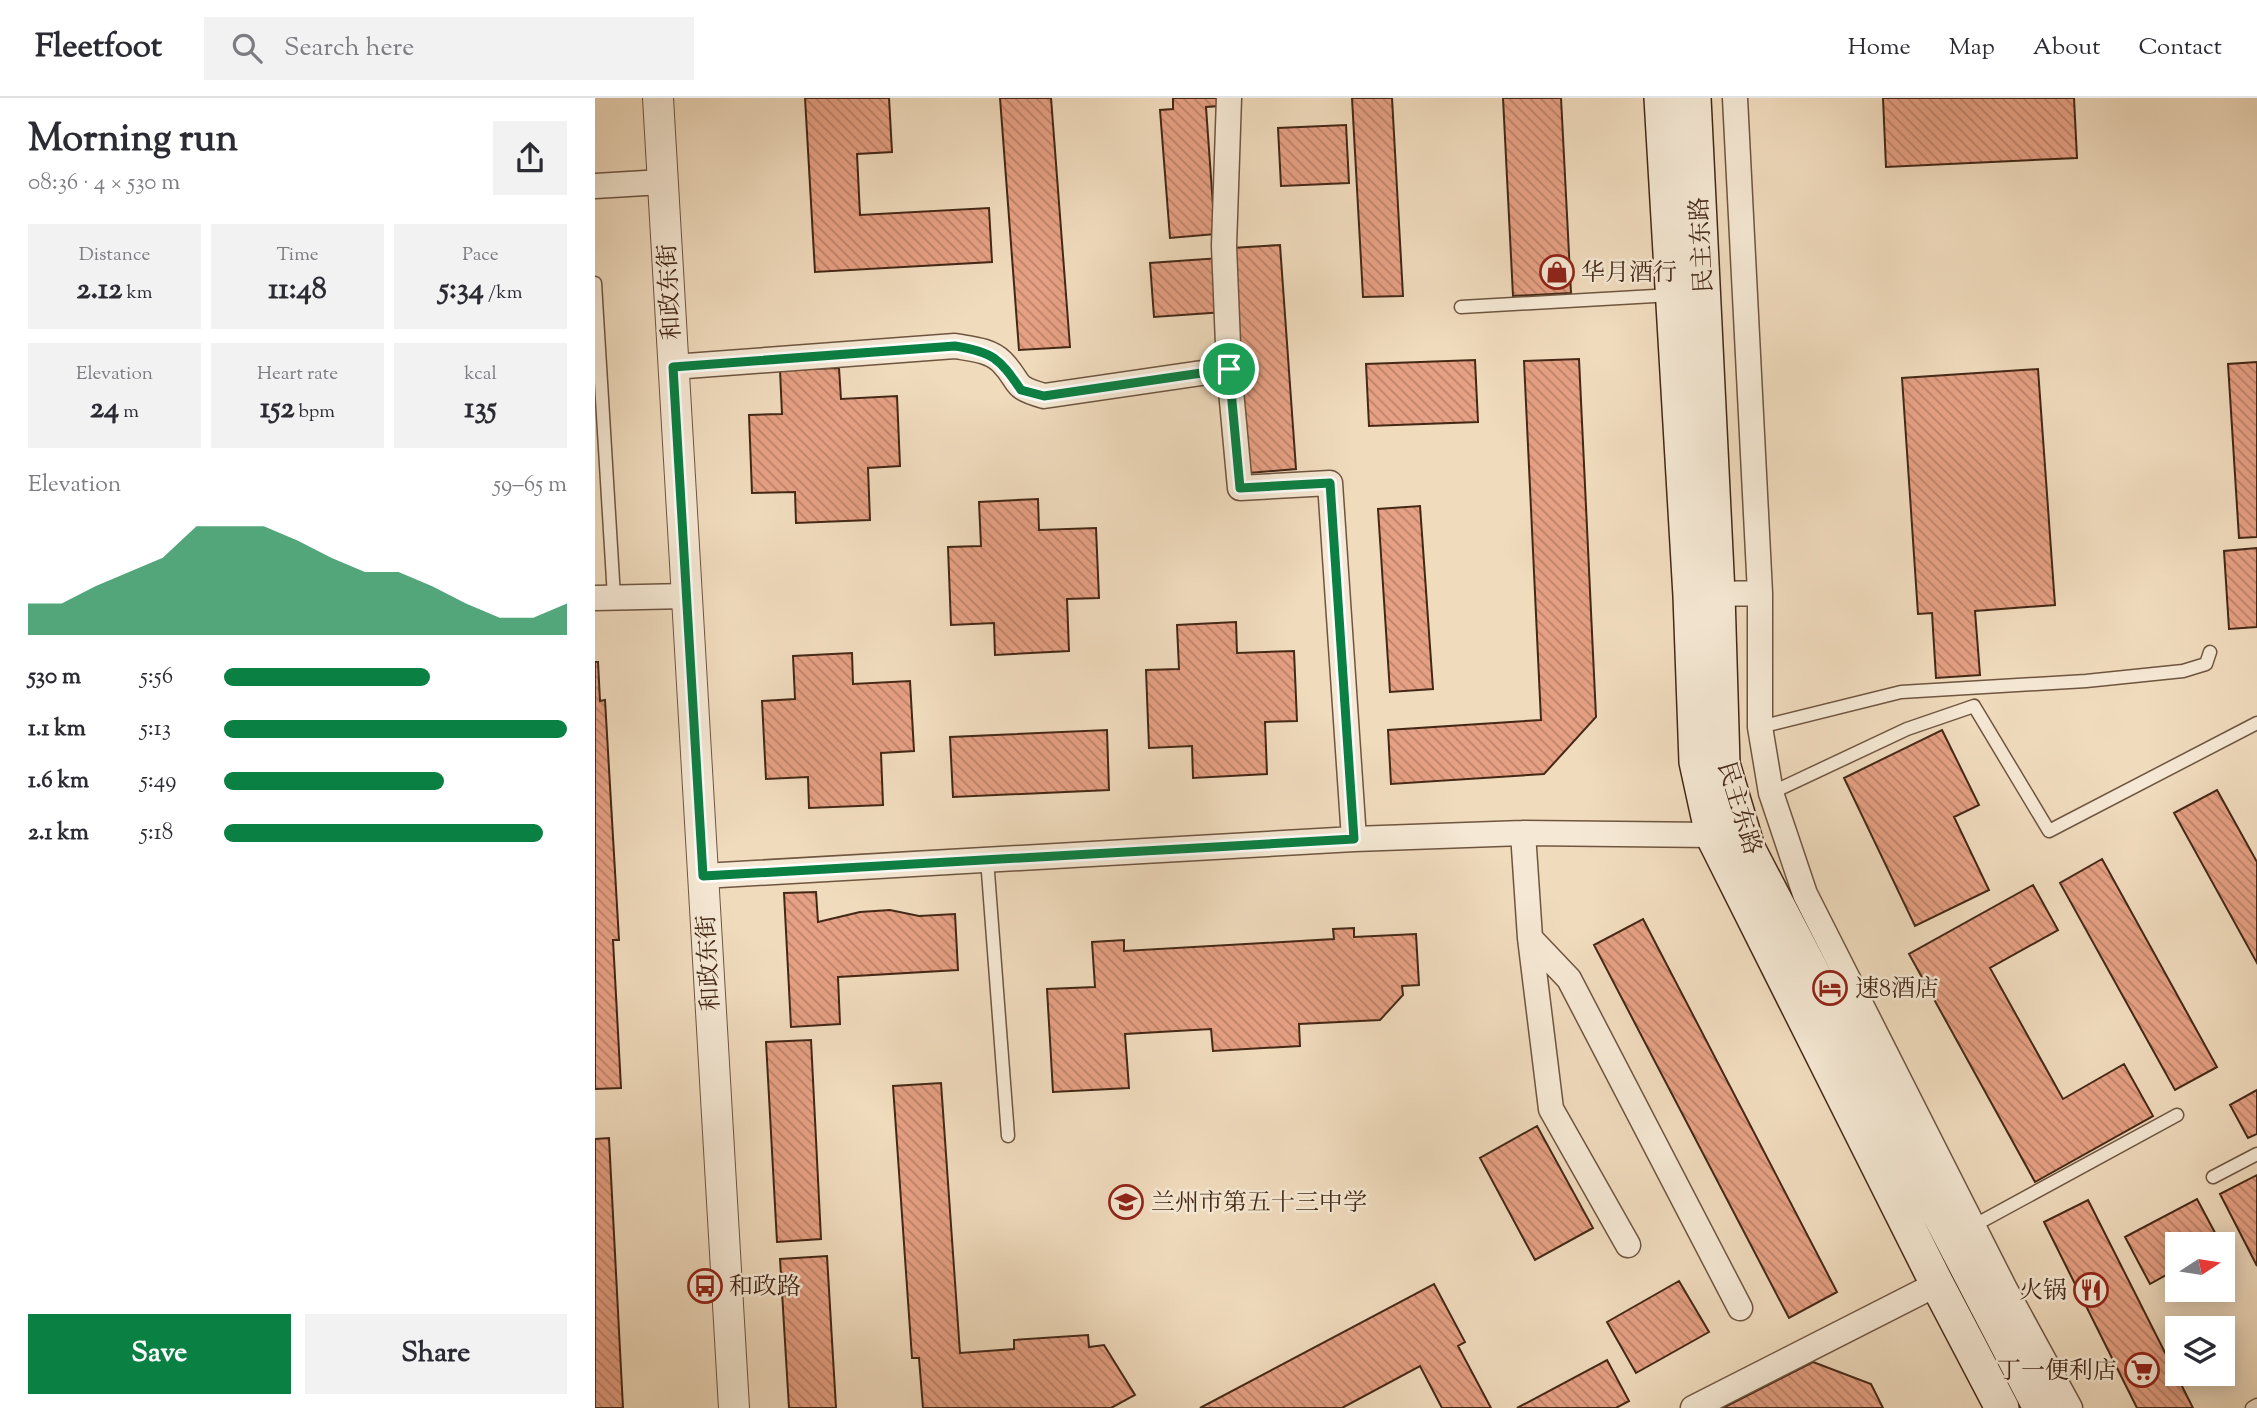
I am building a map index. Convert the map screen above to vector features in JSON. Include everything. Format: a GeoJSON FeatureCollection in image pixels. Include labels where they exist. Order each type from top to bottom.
{"type":"FeatureCollection","features":[{"type":"Feature","properties":{"kind":"main road","name":"民主东路"},"geometry":{"type":"LineString","coordinates":[[1661,98],[1690,596],[1696,762],[1712,835],[2002,1408]]}},
{"type":"Feature","properties":{"kind":"main road","name":"民主东路"},"geometry":{"type":"LineString","coordinates":[[1694,98],[1718,594],[1723,764],[1748,848],[2040,1408]]}},
{"type":"Feature","properties":{"kind":"street","name":"和政东街"},"geometry":{"type":"LineString","coordinates":[[658,98],[734,1408]]}},
{"type":"Feature","properties":{"kind":"street"},"geometry":{"type":"LineString","coordinates":[[1229,98],[1224,246],[1229,369],[1240,488],[1330,483],[1354,839]]}},
{"type":"Feature","properties":{"kind":"street","name":"民主东路"},"geometry":{"type":"LineString","coordinates":[[1735,98],[1760,593],[1760,727],[1771,793],[1805,894],[1973,1226],[2070,1408]]}},
{"type":"Feature","properties":{"kind":"street"},"geometry":{"type":"LineString","coordinates":[[595,186],[663,181]]}},
{"type":"Feature","properties":{"kind":"street"},"geometry":{"type":"LineString","coordinates":[[673,367],[955,346],[986,351],[1002,361],[1021,390],[1044,396],[1229,369]]}},
{"type":"Feature","properties":{"kind":"street"},"geometry":{"type":"LineString","coordinates":[[1718,594],[1760,593]]}},
{"type":"Feature","properties":{"kind":"street"},"geometry":{"type":"LineString","coordinates":[[605,597],[687,596]]}},
{"type":"Feature","properties":{"kind":"street"},"geometry":{"type":"LineString","coordinates":[[703,876],[1354,839],[1523,833],[1712,835]]}},
{"type":"Feature","properties":{"kind":"street"},"geometry":{"type":"LineString","coordinates":[[1523,833],[1530,937],[1551,1109],[1627,1245]]}},
{"type":"Feature","properties":{"kind":"street"},"geometry":{"type":"LineString","coordinates":[[1530,937],[1569,979],[1740,1308]]}},
{"type":"Feature","properties":{"kind":"street"},"geometry":{"type":"LineString","coordinates":[[1693,1408],[1937,1284]]}},
{"type":"Feature","properties":{"kind":"lane"},"geometry":{"type":"LineString","coordinates":[[595,283],[605,597]]}},
{"type":"Feature","properties":{"kind":"lane"},"geometry":{"type":"LineString","coordinates":[[1461,307],[1672,295]]}},
{"type":"Feature","properties":{"kind":"lane"},"geometry":{"type":"LineString","coordinates":[[1760,727],[1901,692],[2086,681],[2183,671],[2206,663],[2210,652]]}},
{"type":"Feature","properties":{"kind":"lane"},"geometry":{"type":"LineString","coordinates":[[1771,793],[1907,729],[1974,706],[2049,831],[2257,723]]}},
{"type":"Feature","properties":{"kind":"lane"},"geometry":{"type":"LineString","coordinates":[[987,859],[1008,1136]]}},
{"type":"Feature","properties":{"kind":"lane"},"geometry":{"type":"LineString","coordinates":[[1973,1226],[2178,1115]]}},
{"type":"Feature","properties":{"kind":"lane"},"geometry":{"type":"LineString","coordinates":[[2213,1177],[2257,1154]]}},
{"type":"Feature","properties":{"kind":"lane"},"geometry":{"type":"LineString","coordinates":[[2252,1408],[2257,1405]]}},
{"type":"Feature","properties":{"kind":"building"},"geometry":{"type":"Polygon","coordinates":[[[805,98],[889,98],[892,152],[857,154],[860,215],[989,208],[992,262],[815,272],[805,98]]]}},
{"type":"Feature","properties":{"kind":"building"},"geometry":{"type":"Polygon","coordinates":[[[1000,98],[1051,98],[1070,347],[1019,350],[1000,98]]]}},
{"type":"Feature","properties":{"kind":"building"},"geometry":{"type":"Polygon","coordinates":[[[1173,98],[1218,98],[1219,106],[1206,107],[1215,234],[1170,238],[1160,110],[1173,109],[1173,98]]]}},
{"type":"Feature","properties":{"kind":"building"},"geometry":{"type":"Polygon","coordinates":[[[1352,98],[1392,98],[1403,296],[1363,297],[1352,98]]]}},
{"type":"Feature","properties":{"kind":"building"},"geometry":{"type":"Polygon","coordinates":[[[1503,98],[1561,98],[1571,293],[1513,296],[1503,98]]]}},
{"type":"Feature","properties":{"kind":"building"},"geometry":{"type":"Polygon","coordinates":[[[1883,98],[2074,98],[2077,158],[1886,167],[1883,98]]]}},
{"type":"Feature","properties":{"kind":"building"},"geometry":{"type":"Polygon","coordinates":[[[1346,125],[1349,183],[1281,186],[1278,128],[1346,125]]]}},
{"type":"Feature","properties":{"kind":"building"},"geometry":{"type":"Polygon","coordinates":[[[1280,245],[1296,469],[1249,473],[1232,248],[1280,245]]]}},
{"type":"Feature","properties":{"kind":"building"},"geometry":{"type":"Polygon","coordinates":[[[1220,258],[1224,312],[1154,317],[1150,263],[1220,258]]]}},
{"type":"Feature","properties":{"kind":"building"},"geometry":{"type":"Polygon","coordinates":[[[1579,359],[1596,717],[1544,774],[1391,784],[1388,730],[1541,720],[1524,361],[1579,359]]]}},
{"type":"Feature","properties":{"kind":"building"},"geometry":{"type":"Polygon","coordinates":[[[1475,360],[1478,422],[1369,426],[1366,364],[1475,360]]]}},
{"type":"Feature","properties":{"kind":"building"},"geometry":{"type":"Polygon","coordinates":[[[2257,362],[2257,537],[2239,538],[2228,364],[2257,362]]]}},
{"type":"Feature","properties":{"kind":"building"},"geometry":{"type":"Polygon","coordinates":[[[839,368],[841,399],[897,396],[900,466],[868,468],[870,520],[796,523],[795,492],[752,493],[749,415],[782,414],[780,370],[839,368]]]}},
{"type":"Feature","properties":{"kind":"building"},"geometry":{"type":"Polygon","coordinates":[[[2038,369],[2055,605],[1975,611],[1980,675],[1936,678],[1932,613],[1918,614],[1902,378],[2038,369]]]}},
{"type":"Feature","properties":{"kind":"building"},"geometry":{"type":"Polygon","coordinates":[[[1038,499],[1039,530],[1096,528],[1099,598],[1067,599],[1069,651],[995,655],[994,623],[951,625],[948,547],[981,546],[979,502],[1038,499]]]}},
{"type":"Feature","properties":{"kind":"building"},"geometry":{"type":"Polygon","coordinates":[[[1420,506],[1433,689],[1390,692],[1378,509],[1420,506]]]}},
{"type":"Feature","properties":{"kind":"building"},"geometry":{"type":"Polygon","coordinates":[[[2257,548],[2257,627],[2229,629],[2224,551],[2257,548]]]}},
{"type":"Feature","properties":{"kind":"building"},"geometry":{"type":"Polygon","coordinates":[[[1236,622],[1237,653],[1294,651],[1297,721],[1265,722],[1267,774],[1193,778],[1192,746],[1149,748],[1146,670],[1179,669],[1177,625],[1236,622]]]}},
{"type":"Feature","properties":{"kind":"building"},"geometry":{"type":"Polygon","coordinates":[[[852,653],[853,684],[910,681],[914,751],[881,753],[883,805],[809,808],[808,777],[766,779],[762,701],[795,699],[793,656],[852,653]]]}},
{"type":"Feature","properties":{"kind":"building"},"geometry":{"type":"Polygon","coordinates":[[[595,662],[598,662],[600,701],[605,700],[619,940],[613,940],[621,1088],[595,1089],[595,662]]]}},
{"type":"Feature","properties":{"kind":"building"},"geometry":{"type":"Polygon","coordinates":[[[1107,730],[1109,790],[953,797],[950,737],[1107,730]]]}},
{"type":"Feature","properties":{"kind":"building"},"geometry":{"type":"Polygon","coordinates":[[[1942,730],[1979,805],[1954,817],[1989,890],[1915,926],[1844,778],[1942,730]]]}},
{"type":"Feature","properties":{"kind":"building"},"geometry":{"type":"Polygon","coordinates":[[[2217,790],[2257,862],[2257,963],[2174,813],[2217,790]]]}},
{"type":"Feature","properties":{"kind":"building"},"geometry":{"type":"Polygon","coordinates":[[[2102,859],[2217,1067],[2175,1090],[2060,883],[2102,859]]]}},
{"type":"Feature","properties":{"kind":"building"},"geometry":{"type":"Polygon","coordinates":[[[2033,885],[2058,930],[1990,968],[2063,1099],[2124,1064],[2153,1116],[2035,1182],[1909,954],[2033,885]]]}},
{"type":"Feature","properties":{"kind":"building"},"geometry":{"type":"Polygon","coordinates":[[[816,892],[818,922],[860,912],[890,910],[919,916],[955,914],[958,970],[838,977],[840,1024],[791,1027],[784,893],[816,892]]]}},
{"type":"Feature","properties":{"kind":"building"},"geometry":{"type":"Polygon","coordinates":[[[1643,919],[1837,1292],[1789,1318],[1594,945],[1643,919]]]}},
{"type":"Feature","properties":{"kind":"building"},"geometry":{"type":"Polygon","coordinates":[[[1354,928],[1354,937],[1416,934],[1419,985],[1402,986],[1403,995],[1380,1020],[1299,1024],[1300,1046],[1213,1051],[1211,1029],[1125,1034],[1129,1088],[1053,1092],[1047,989],[1095,987],[1092,942],[1124,940],[1124,951],[1334,939],[1333,929],[1354,928]]]}},
{"type":"Feature","properties":{"kind":"building"},"geometry":{"type":"Polygon","coordinates":[[[811,1040],[821,1239],[777,1242],[766,1042],[811,1040]]]}},
{"type":"Feature","properties":{"kind":"building"},"geometry":{"type":"Polygon","coordinates":[[[941,1083],[960,1353],[1014,1349],[1014,1340],[1088,1335],[1089,1347],[1104,1345],[1135,1395],[1111,1408],[923,1408],[919,1358],[912,1358],[893,1086],[941,1083]]]}},
{"type":"Feature","properties":{"kind":"building"},"geometry":{"type":"Polygon","coordinates":[[[2257,1090],[2257,1134],[2248,1138],[2230,1105],[2257,1090]]]}},
{"type":"Feature","properties":{"kind":"building"},"geometry":{"type":"Polygon","coordinates":[[[1537,1126],[1593,1228],[1535,1260],[1480,1158],[1537,1126]]]}},
{"type":"Feature","properties":{"kind":"building"},"geometry":{"type":"Polygon","coordinates":[[[609,1138],[623,1408],[595,1408],[595,1139],[609,1138]]]}},
{"type":"Feature","properties":{"kind":"building"},"geometry":{"type":"Polygon","coordinates":[[[2257,1175],[2257,1266],[2220,1194],[2257,1175]]]}},
{"type":"Feature","properties":{"kind":"building"},"geometry":{"type":"Polygon","coordinates":[[[2197,1199],[2215,1232],[2165,1232],[2165,1276],[2150,1284],[2125,1237],[2197,1199]]]}},
{"type":"Feature","properties":{"kind":"building"},"geometry":{"type":"Polygon","coordinates":[[[2088,1200],[2165,1353],[2165,1386],[2182,1386],[2193,1408],[2137,1408],[2044,1222],[2088,1200]]]}},
{"type":"Feature","properties":{"kind":"building"},"geometry":{"type":"Polygon","coordinates":[[[827,1256],[836,1408],[789,1408],[780,1259],[827,1256]]]}},
{"type":"Feature","properties":{"kind":"building"},"geometry":{"type":"Polygon","coordinates":[[[1679,1281],[1709,1332],[1636,1373],[1607,1322],[1679,1281]]]}},
{"type":"Feature","properties":{"kind":"building"},"geometry":{"type":"Polygon","coordinates":[[[1434,1284],[1465,1342],[1458,1346],[1491,1408],[1442,1408],[1420,1366],[1342,1408],[1200,1408],[1434,1284]]]}},
{"type":"Feature","properties":{"kind":"building"},"geometry":{"type":"Polygon","coordinates":[[[1607,1360],[1629,1401],[1616,1408],[1517,1408],[1607,1360]]]}},
{"type":"Feature","properties":{"kind":"building"},"geometry":{"type":"Polygon","coordinates":[[[1813,1362],[1871,1384],[1883,1408],[1723,1408],[1813,1362]]]}},
{"type":"Feature","properties":{"kind":"place","name":"华月酒行"},"geometry":{"type":"Point","coordinates":[1557,272]}},
{"type":"Feature","properties":{"kind":"place","name":"速8酒店"},"geometry":{"type":"Point","coordinates":[1830,988]}},
{"type":"Feature","properties":{"kind":"place","name":"兰州市第五十三中学"},"geometry":{"type":"Point","coordinates":[1126,1202]}},
{"type":"Feature","properties":{"kind":"place","name":"和政路"},"geometry":{"type":"Point","coordinates":[705,1286]}},
{"type":"Feature","properties":{"kind":"place","name":"火锅"},"geometry":{"type":"Point","coordinates":[2091,1290]}},
{"type":"Feature","properties":{"kind":"place","name":"丁一便利店"},"geometry":{"type":"Point","coordinates":[2142,1370]}},
{"type":"Feature","properties":{"kind":"route"},"geometry":{"type":"LineString","coordinates":[[955,346],[986,351],[1002,361],[1021,390],[1044,396],[1229,369],[1240,488],[1330,483],[1354,839],[703,876],[673,367],[955,346]]}}]}
